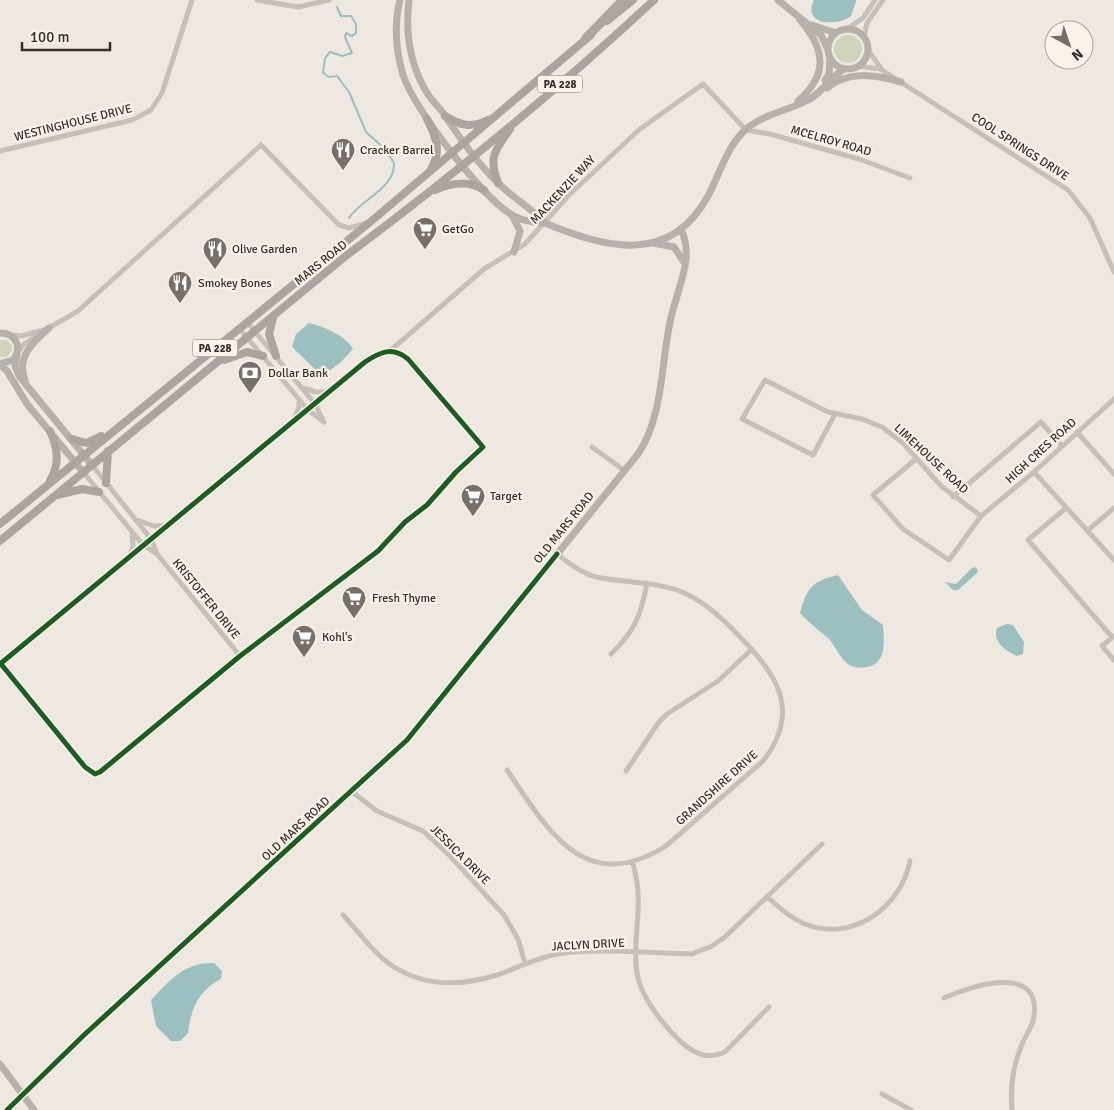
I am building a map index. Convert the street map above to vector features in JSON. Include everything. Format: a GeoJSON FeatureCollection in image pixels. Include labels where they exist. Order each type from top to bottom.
{"type":"FeatureCollection","features":[{"type":"Feature","properties":{"kind":"highway"},"geometry":{"type":"LineString","coordinates":[[586,38],[623,0]]}},
{"type":"Feature","properties":{"kind":"main road","name":"MARS ROAD"},"geometry":{"type":"LineString","coordinates":[[0,524],[375,218],[633,0]]}},
{"type":"Feature","properties":{"kind":"main road","name":"MARS ROAD"},"geometry":{"type":"LineString","coordinates":[[0,541],[274,315],[562,83],[654,0]]}},
{"type":"Feature","properties":{"kind":"main road"},"geometry":{"type":"LineString","coordinates":[[445,116],[456,123],[468,126],[477,125],[498,114]]}},
{"type":"Feature","properties":{"kind":"main road"},"geometry":{"type":"LineString","coordinates":[[427,119],[434,134],[437,148],[436,158],[429,172]]}},
{"type":"Feature","properties":{"kind":"main road"},"geometry":{"type":"LineString","coordinates":[[498,183],[492,165],[494,152],[516,120]]}},
{"type":"Feature","properties":{"kind":"main road"},"geometry":{"type":"LineString","coordinates":[[426,194],[455,184],[471,184],[484,190]]}},
{"type":"Feature","properties":{"kind":"main road"},"geometry":{"type":"LineString","coordinates":[[274,315],[269,334],[276,356]]}},
{"type":"Feature","properties":{"kind":"main road"},"geometry":{"type":"LineString","coordinates":[[218,363],[247,352],[263,356]]}},
{"type":"Feature","properties":{"kind":"main road"},"geometry":{"type":"LineString","coordinates":[[72,439],[82,443],[95,440],[126,416],[161,393]]}},
{"type":"Feature","properties":{"kind":"main road"},"geometry":{"type":"LineString","coordinates":[[47,485],[57,460],[57,448],[50,431]]}},
{"type":"Feature","properties":{"kind":"main road"},"geometry":{"type":"LineString","coordinates":[[106,483],[108,451]]}},
{"type":"Feature","properties":{"kind":"main road"},"geometry":{"type":"LineString","coordinates":[[55,496],[82,489],[100,492]]}},
{"type":"Feature","properties":{"kind":"street","name":"WESTINGHOUSE DRIVE"},"geometry":{"type":"LineString","coordinates":[[0,151],[132,120],[146,113],[162,93],[192,0]]}},
{"type":"Feature","properties":{"kind":"street"},"geometry":{"type":"LineString","coordinates":[[257,0],[298,7],[329,0]]}},
{"type":"Feature","properties":{"kind":"street"},"geometry":{"type":"LineString","coordinates":[[400,0],[397,31],[403,74],[412,96],[427,119],[484,190],[512,214],[531,223],[545,223],[608,244],[624,246],[651,243],[664,244],[674,247],[681,255],[685,264]]}},
{"type":"Feature","properties":{"kind":"street"},"geometry":{"type":"LineString","coordinates":[[409,0],[407,32],[413,63],[429,96],[473,155],[498,183],[545,223]]}},
{"type":"Feature","properties":{"kind":"street"},"geometry":{"type":"LineString","coordinates":[[778,0],[820,36],[830,59],[829,74],[824,82],[815,92],[795,105]]}},
{"type":"Feature","properties":{"kind":"street"},"geometry":{"type":"LineString","coordinates":[[827,49],[829,41],[836,33],[847,29],[863,18],[875,0]]}},
{"type":"Feature","properties":{"kind":"street"},"geometry":{"type":"LineString","coordinates":[[651,243],[681,229],[707,197],[732,148],[746,130],[815,94],[844,69],[858,66],[865,59],[868,50],[864,37],[867,23],[883,0]]}},
{"type":"Feature","properties":{"kind":"street"},"geometry":{"type":"LineString","coordinates":[[800,20],[836,33]]}},
{"type":"Feature","properties":{"kind":"street"},"geometry":{"type":"LineString","coordinates":[[795,105],[814,84],[820,66],[819,47],[800,20]]}},
{"type":"Feature","properties":{"kind":"street"},"geometry":{"type":"LineString","coordinates":[[847,29],[857,31],[864,37]]}},
{"type":"Feature","properties":{"kind":"street","name":"COOL SPRINGS DRIVE"},"geometry":{"type":"LineString","coordinates":[[868,50],[882,70],[1054,179],[1068,190],[1090,218],[1114,272]]}},
{"type":"Feature","properties":{"kind":"street"},"geometry":{"type":"LineString","coordinates":[[830,59],[836,66],[844,69]]}},
{"type":"Feature","properties":{"kind":"street","name":"COOL SPRINGS DRIVE"},"geometry":{"type":"LineString","coordinates":[[858,66],[882,70]]}},
{"type":"Feature","properties":{"kind":"street"},"geometry":{"type":"LineString","coordinates":[[795,105],[812,100],[832,84],[855,75],[872,75],[901,82]]}},
{"type":"Feature","properties":{"kind":"street","name":"MACKENZIE WAY"},"geometry":{"type":"LineString","coordinates":[[0,664],[365,362],[382,351],[391,350],[480,273],[514,252],[545,223],[569,195],[634,134],[703,84],[746,130]]}},
{"type":"Feature","properties":{"kind":"street","name":"MCELROY ROAD"},"geometry":{"type":"LineString","coordinates":[[746,130],[770,134],[859,159],[889,168],[910,178]]}},
{"type":"Feature","properties":{"kind":"street"},"geometry":{"type":"LineString","coordinates":[[0,364],[11,362],[24,344],[78,311],[262,145],[332,220],[342,226],[353,228],[375,218]]}},
{"type":"Feature","properties":{"kind":"street"},"geometry":{"type":"LineString","coordinates":[[512,214],[520,231],[514,252]]}},
{"type":"Feature","properties":{"kind":"street","name":"OLD MARS ROAD"},"geometry":{"type":"LineString","coordinates":[[23,1094],[84,1034],[419,727],[638,454],[650,433],[670,320],[685,264],[685,238],[681,229]]}},
{"type":"Feature","properties":{"kind":"street"},"geometry":{"type":"LineString","coordinates":[[239,328],[308,410],[324,422],[315,404],[247,322]]}},
{"type":"Feature","properties":{"kind":"street"},"geometry":{"type":"LineString","coordinates":[[0,327],[17,343],[18,354],[15,366],[17,373],[92,465]]}},
{"type":"Feature","properties":{"kind":"street"},"geometry":{"type":"LineString","coordinates":[[6,334],[20,336],[50,328]]}},
{"type":"Feature","properties":{"kind":"street"},"geometry":{"type":"LineString","coordinates":[[27,385],[22,372],[23,359],[34,342],[50,328]]}},
{"type":"Feature","properties":{"kind":"street"},"geometry":{"type":"LineString","coordinates":[[0,664],[85,766],[95,774],[110,766],[240,656],[378,551],[405,522],[427,505],[456,472],[483,447],[408,359],[391,350]]}},
{"type":"Feature","properties":{"kind":"street"},"geometry":{"type":"LineString","coordinates":[[0,364],[7,371],[27,404],[83,472]]}},
{"type":"Feature","properties":{"kind":"street","name":"LIMEHOUSE ROAD"},"geometry":{"type":"LineString","coordinates":[[835,414],[813,454],[742,420],[765,380],[835,414],[862,419],[882,427],[896,437],[954,496],[981,516]]}},
{"type":"Feature","properties":{"kind":"street"},"geometry":{"type":"LineString","coordinates":[[301,387],[316,392],[331,390]]}},
{"type":"Feature","properties":{"kind":"street"},"geometry":{"type":"LineString","coordinates":[[292,423],[298,410],[299,399]]}},
{"type":"Feature","properties":{"kind":"street","name":"HIGH CRES ROAD"},"geometry":{"type":"LineString","coordinates":[[916,458],[873,495],[903,529],[949,560],[981,516],[1034,472],[1114,399]]}},
{"type":"Feature","properties":{"kind":"street"},"geometry":{"type":"LineString","coordinates":[[954,496],[1041,422],[1062,446]]}},
{"type":"Feature","properties":{"kind":"street"},"geometry":{"type":"LineString","coordinates":[[1077,432],[1114,474]]}},
{"type":"Feature","properties":{"kind":"street"},"geometry":{"type":"LineString","coordinates":[[592,447],[625,471]]}},
{"type":"Feature","properties":{"kind":"street","name":"KRISTOFFER DRIVE"},"geometry":{"type":"LineString","coordinates":[[92,465],[151,539],[157,554],[240,656]]}},
{"type":"Feature","properties":{"kind":"street","name":"KRISTOFFER DRIVE"},"geometry":{"type":"LineString","coordinates":[[83,472],[143,545],[157,554]]}},
{"type":"Feature","properties":{"kind":"street"},"geometry":{"type":"LineString","coordinates":[[1034,472],[1114,560]]}},
{"type":"Feature","properties":{"kind":"street"},"geometry":{"type":"LineString","coordinates":[[1066,508],[1028,540],[1113,637],[1102,646],[1114,660]]}},
{"type":"Feature","properties":{"kind":"street"},"geometry":{"type":"LineString","coordinates":[[1087,531],[1114,508]]}},
{"type":"Feature","properties":{"kind":"street"},"geometry":{"type":"LineString","coordinates":[[135,518],[154,526],[170,524]]}},
{"type":"Feature","properties":{"kind":"street"},"geometry":{"type":"LineString","coordinates":[[128,558],[133,546],[132,531]]}},
{"type":"Feature","properties":{"kind":"street","name":"GRANDSHIRE DRIVE"},"geometry":{"type":"LineString","coordinates":[[507,770],[547,828],[568,848],[598,862],[633,863],[650,856],[680,835],[763,761],[771,752],[781,727],[781,699],[771,672],[752,649],[708,607],[671,588],[595,576],[583,572],[557,554]]}},
{"type":"Feature","properties":{"kind":"street"},"geometry":{"type":"LineString","coordinates":[[611,654],[625,641],[642,613],[647,583]]}},
{"type":"Feature","properties":{"kind":"street"},"geometry":{"type":"LineString","coordinates":[[626,771],[659,722],[667,714],[718,681],[752,649]]}},
{"type":"Feature","properties":{"kind":"street","name":"JESSICA DRIVE"},"geometry":{"type":"LineString","coordinates":[[351,791],[377,812],[423,831],[450,855],[504,915],[518,938],[525,963]]}},
{"type":"Feature","properties":{"kind":"street","name":"JACLYN DRIVE"},"geometry":{"type":"LineString","coordinates":[[343,915],[383,958],[394,967],[430,981],[446,983],[475,981],[525,963],[558,954],[692,954],[702,952],[725,937],[822,844]]}},
{"type":"Feature","properties":{"kind":"street"},"geometry":{"type":"LineString","coordinates":[[767,897],[794,919],[806,925],[823,929],[848,926],[871,918],[889,904],[907,878],[910,861]]}},
{"type":"Feature","properties":{"kind":"street"},"geometry":{"type":"LineString","coordinates":[[633,863],[638,894],[638,975],[643,990],[668,1029],[698,1054],[712,1056],[725,1052],[769,1007]]}},
{"type":"Feature","properties":{"kind":"street"},"geometry":{"type":"LineString","coordinates":[[944,998],[969,987],[986,983],[1009,982],[1022,985],[1030,995],[1032,1022],[1014,1064],[1010,1088],[1012,1110]]}},
{"type":"Feature","properties":{"kind":"street"},"geometry":{"type":"LineString","coordinates":[[0,1064],[34,1110]]}},
{"type":"Feature","properties":{"kind":"street"},"geometry":{"type":"LineString","coordinates":[[8,1110],[23,1094]]}},
{"type":"Feature","properties":{"kind":"street"},"geometry":{"type":"LineString","coordinates":[[882,1094],[911,1110]]}},
{"type":"Feature","properties":{"kind":"green space"},"geometry":{"type":"Polygon","coordinates":[[[848,35],[858,39],[862,49],[858,59],[848,63],[838,59],[834,49],[838,39],[848,35]]]}},
{"type":"Feature","properties":{"kind":"green space"},"geometry":{"type":"Polygon","coordinates":[[[0,340],[6,340],[11,344],[12,350],[7,357],[0,357],[0,340]]]}},
{"type":"Feature","properties":{"kind":"water"},"geometry":{"type":"Polygon","coordinates":[[[814,0],[856,0],[856,2],[851,16],[837,22],[822,22],[813,15],[814,0]]]}},
{"type":"Feature","properties":{"kind":"water"},"geometry":{"type":"Polygon","coordinates":[[[309,323],[321,326],[340,336],[353,349],[341,362],[322,376],[292,347],[296,334],[309,323]]]}},
{"type":"Feature","properties":{"kind":"water"},"geometry":{"type":"Polygon","coordinates":[[[976,567],[978,571],[976,574],[958,590],[953,590],[945,582],[956,584],[972,568],[976,567]]]}},
{"type":"Feature","properties":{"kind":"water"},"geometry":{"type":"Polygon","coordinates":[[[838,575],[862,610],[883,625],[883,651],[881,657],[873,665],[859,668],[847,663],[829,639],[800,613],[805,597],[816,583],[838,575]]]}},
{"type":"Feature","properties":{"kind":"water"},"geometry":{"type":"Polygon","coordinates":[[[1007,624],[1013,625],[1024,642],[1023,654],[1017,656],[998,642],[996,638],[997,628],[1007,624]]]}},
{"type":"Feature","properties":{"kind":"water"},"geometry":{"type":"Polygon","coordinates":[[[204,963],[214,963],[222,971],[221,979],[213,983],[197,1001],[188,1033],[180,1041],[171,1041],[156,1026],[151,1000],[172,979],[186,969],[204,963]]]}},
{"type":"Feature","properties":{"kind":"waterway"},"geometry":{"type":"LineString","coordinates":[[337,7],[341,16],[351,16],[356,24],[356,33],[352,36],[346,33],[345,37],[352,53],[342,56],[330,52],[325,58],[323,73],[329,77],[337,76],[349,92],[366,132],[385,149],[394,163],[393,172],[389,180],[354,211],[349,218]]}},
{"type":"Feature","properties":{"kind":"cycle path"},"geometry":{"type":"LineString","coordinates":[[0,664],[365,362],[376,355],[391,352],[408,359],[483,447],[456,472],[427,505],[405,522],[378,551],[240,656],[100,772],[95,774],[85,767],[1,664]]}},
{"type":"Feature","properties":{"kind":"cycle path"},"geometry":{"type":"LineString","coordinates":[[7,1110],[84,1035],[407,740],[557,554]]}},
{"type":"Feature","properties":{"kind":"place","name":"Cracker Barrel"},"geometry":{"type":"Point","coordinates":[343,171]}},
{"type":"Feature","properties":{"kind":"place","name":"GetGo"},"geometry":{"type":"Point","coordinates":[425,250]}},
{"type":"Feature","properties":{"kind":"place","name":"Olive Garden"},"geometry":{"type":"Point","coordinates":[215,270]}},
{"type":"Feature","properties":{"kind":"place","name":"Smokey Bones"},"geometry":{"type":"Point","coordinates":[180,304]}},
{"type":"Feature","properties":{"kind":"place","name":"Dollar Bank"},"geometry":{"type":"Point","coordinates":[250,394]}},
{"type":"Feature","properties":{"kind":"place","name":"Target"},"geometry":{"type":"Point","coordinates":[473,517]}},
{"type":"Feature","properties":{"kind":"place","name":"Fresh Thyme"},"geometry":{"type":"Point","coordinates":[354,619]}},
{"type":"Feature","properties":{"kind":"place","name":"Kohl's"},"geometry":{"type":"Point","coordinates":[304,658]}}]}
